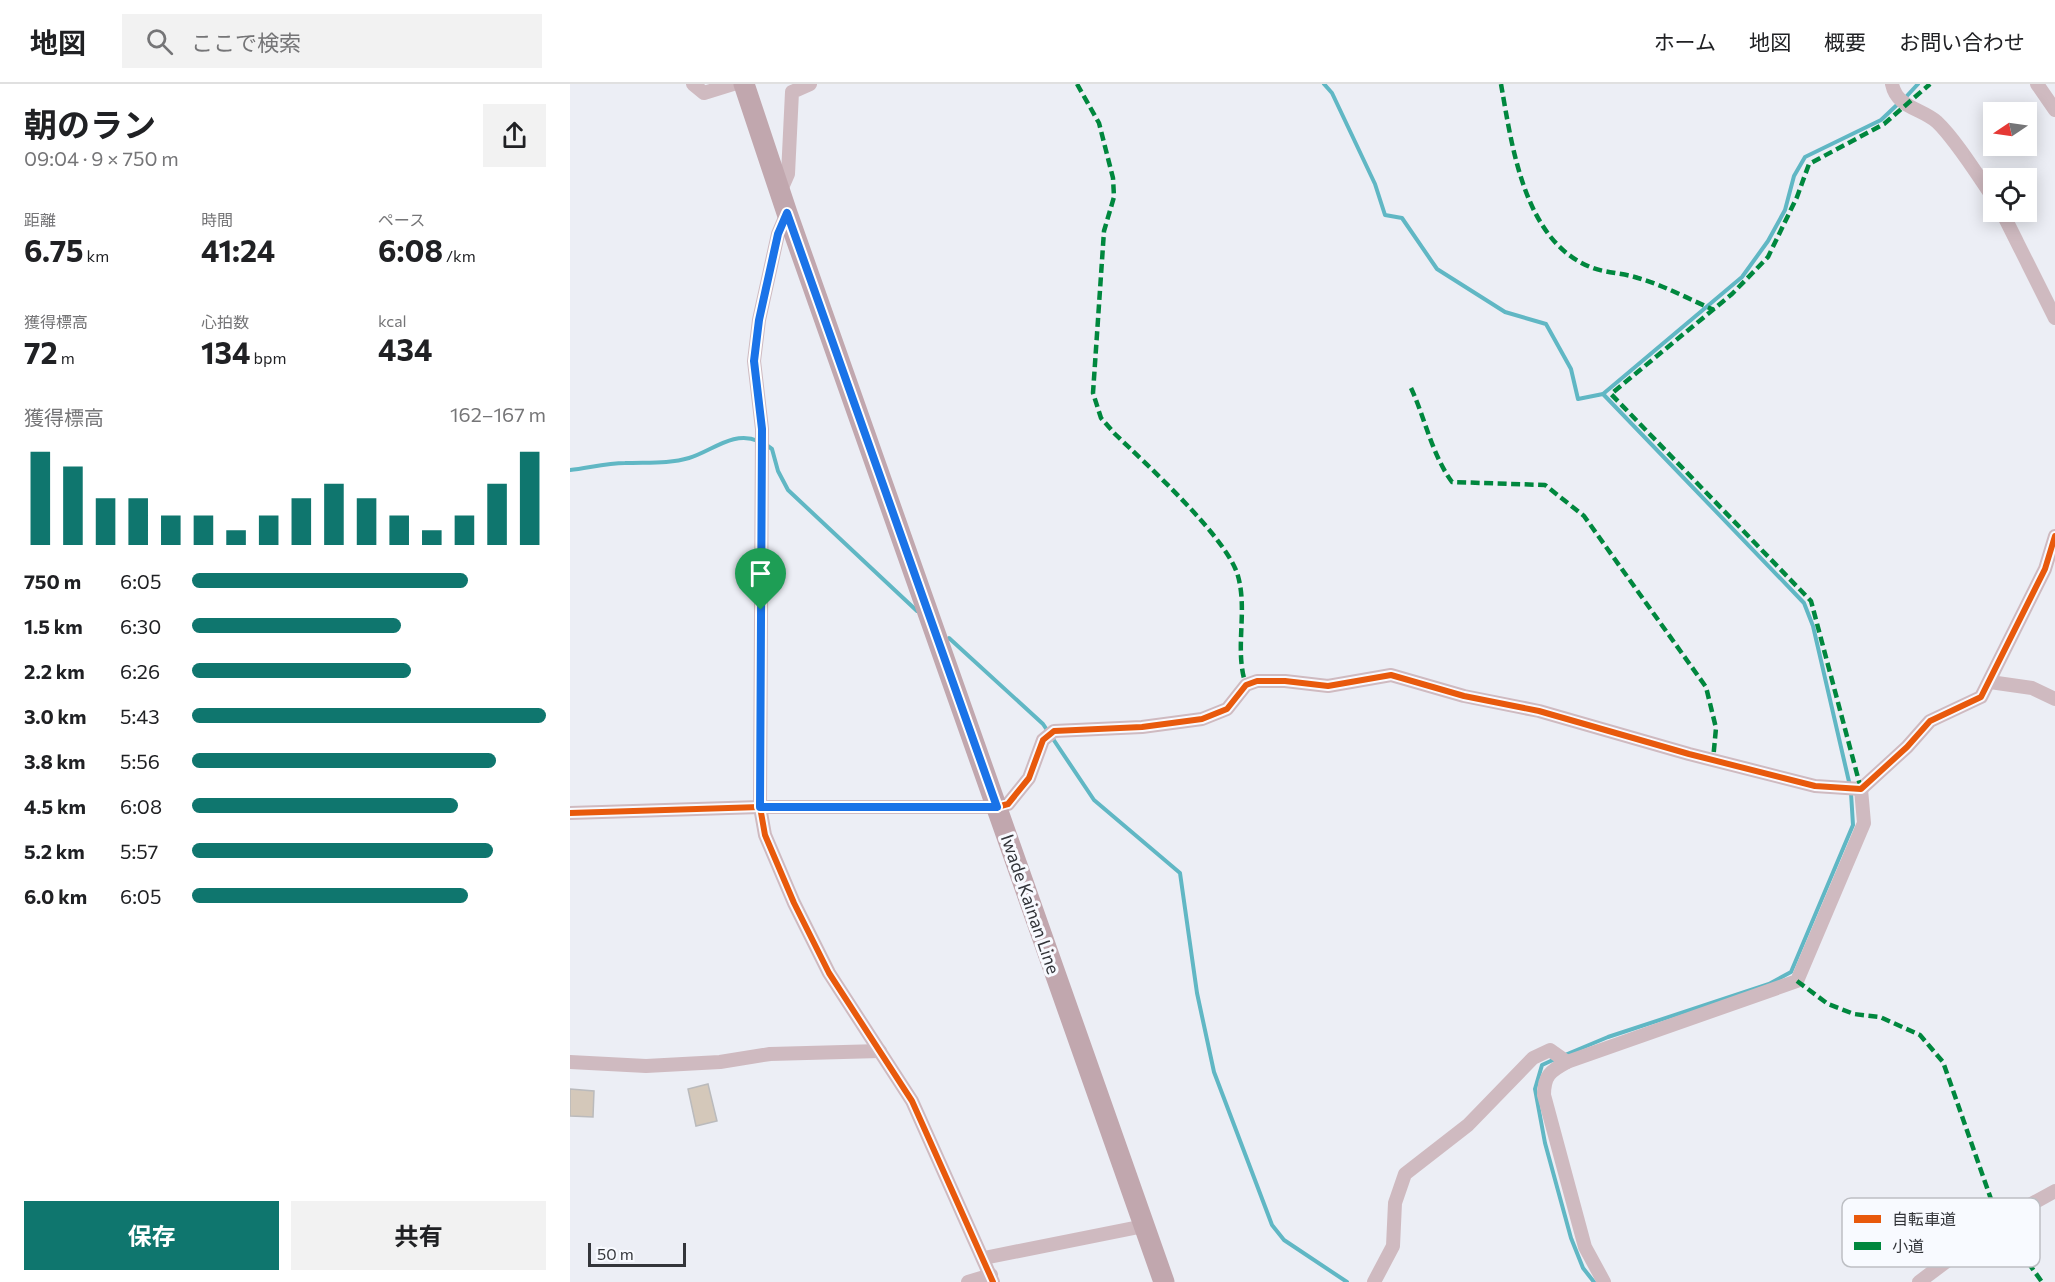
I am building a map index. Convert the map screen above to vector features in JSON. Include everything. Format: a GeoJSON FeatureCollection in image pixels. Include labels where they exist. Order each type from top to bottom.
{"type":"FeatureCollection","features":[{"type":"Feature","properties":{"kind":"main road","name":"Iwade Kainan Line"},"geometry":{"type":"LineString","coordinates":[[744,84],[787,213],[1164,1282]]}},
{"type":"Feature","properties":{"kind":"street"},"geometry":{"type":"LineString","coordinates":[[693,84],[704,93],[733,84]]}},
{"type":"Feature","properties":{"kind":"street"},"geometry":{"type":"LineString","coordinates":[[781,190],[788,174],[792,88],[810,84]]}},
{"type":"Feature","properties":{"kind":"street"},"geometry":{"type":"LineString","coordinates":[[1892,84],[1894,93],[1906,105],[1936,121],[1983,184]]}},
{"type":"Feature","properties":{"kind":"street"},"geometry":{"type":"LineString","coordinates":[[2037,84],[2055,110]]}},
{"type":"Feature","properties":{"kind":"street"},"geometry":{"type":"LineString","coordinates":[[787,213],[778,234],[759,320],[754,361],[762,429],[760,807],[765,834],[794,903],[829,973],[912,1101],[984,1258],[992,1279],[968,1282]]}},
{"type":"Feature","properties":{"kind":"street"},"geometry":{"type":"LineString","coordinates":[[2007,222],[2055,318]]}},
{"type":"Feature","properties":{"kind":"street"},"geometry":{"type":"LineString","coordinates":[[570,813],[760,807],[997,807],[1008,804],[1029,778],[1043,740],[1054,731],[1142,727],[1202,719],[1227,709],[1246,685],[1257,681],[1286,681],[1328,686],[1391,675],[1464,696],[1539,711],[1689,754],[1815,786],[1861,789],[1907,747],[1930,721],[1981,697],[2012,632],[2050,570],[2055,536]]}},
{"type":"Feature","properties":{"kind":"street"},"geometry":{"type":"LineString","coordinates":[[1990,682],[2032,688],[2055,699]]}},
{"type":"Feature","properties":{"kind":"street"},"geometry":{"type":"LineString","coordinates":[[1604,1282],[1585,1247],[1544,1095],[1544,1080],[1551,1070],[1567,1062],[1797,981],[1864,823],[1861,789]]}},
{"type":"Feature","properties":{"kind":"street"},"geometry":{"type":"LineString","coordinates":[[1374,1282],[1393,1246],[1395,1203],[1405,1174],[1468,1125],[1533,1058],[1550,1050],[1567,1062]]}},
{"type":"Feature","properties":{"kind":"street"},"geometry":{"type":"LineString","coordinates":[[570,1062],[646,1066],[720,1062],[770,1054],[880,1051]]}},
{"type":"Feature","properties":{"kind":"street"},"geometry":{"type":"LineString","coordinates":[[2040,1199],[2055,1191]]}},
{"type":"Feature","properties":{"kind":"street"},"geometry":{"type":"LineString","coordinates":[[984,1258],[1144,1226]]}},
{"type":"Feature","properties":{"kind":"street"},"geometry":{"type":"LineString","coordinates":[[1919,1282],[1939,1267]]}},
{"type":"Feature","properties":{"kind":"building"},"geometry":{"type":"Polygon","coordinates":[[[708,1084],[717,1121],[696,1126],[688,1089],[708,1084]]]}},
{"type":"Feature","properties":{"kind":"building"},"geometry":{"type":"Polygon","coordinates":[[[570,1089],[594,1091],[593,1117],[570,1116],[570,1089]]]}},
{"type":"Feature","properties":{"kind":"waterway"},"geometry":{"type":"LineString","coordinates":[[1324,84],[1332,93],[1375,184],[1385,215],[1402,218],[1437,269],[1505,312],[1546,324],[1571,369],[1578,399],[1603,394],[1742,277],[1768,241],[1785,210],[1794,176],[1805,157],[1881,120],[1899,103]]}},
{"type":"Feature","properties":{"kind":"waterway"},"geometry":{"type":"LineString","coordinates":[[1905,98],[1918,84]]}},
{"type":"Feature","properties":{"kind":"waterway"},"geometry":{"type":"LineString","coordinates":[[1603,394],[1804,603],[1813,626],[1850,786]]}},
{"type":"Feature","properties":{"kind":"waterway"},"geometry":{"type":"LineString","coordinates":[[570,470],[618,463],[674,461],[698,455],[740,438],[758,441]]}},
{"type":"Feature","properties":{"kind":"waterway"},"geometry":{"type":"LineString","coordinates":[[765,444],[772,449],[778,471],[788,490],[917,611]]}},
{"type":"Feature","properties":{"kind":"waterway"},"geometry":{"type":"LineString","coordinates":[[949,638],[1043,724],[1094,800],[1180,873],[1197,993],[1214,1072],[1272,1225],[1284,1240],[1347,1282]]}},
{"type":"Feature","properties":{"kind":"waterway"},"geometry":{"type":"LineString","coordinates":[[1565,1055],[1608,1037],[1769,984],[1791,972],[1853,825],[1851,793]]}},
{"type":"Feature","properties":{"kind":"waterway"},"geometry":{"type":"LineString","coordinates":[[1555,1059],[1542,1065],[1535,1089],[1545,1143],[1571,1238],[1583,1268],[1594,1282]]}},
{"type":"Feature","properties":{"kind":"marked path"},"geometry":{"type":"LineString","coordinates":[[1077,84],[1099,123],[1113,178],[1114,197],[1104,231],[1093,393],[1101,418],[1184,502],[1231,560],[1241,590],[1241,658],[1246,685]]}},
{"type":"Feature","properties":{"kind":"marked path"},"geometry":{"type":"LineString","coordinates":[[1501,84],[1510,135],[1525,190],[1536,215],[1551,237],[1570,255],[1593,268],[1647,281],[1714,310]]}},
{"type":"Feature","properties":{"kind":"marked path"},"geometry":{"type":"LineString","coordinates":[[1861,789],[1811,601],[1611,394],[1732,294],[1768,257],[1797,197],[1809,164],[1884,124],[1930,84]]}},
{"type":"Feature","properties":{"kind":"marked path"},"geometry":{"type":"LineString","coordinates":[[1411,388],[1439,460],[1452,482],[1545,485],[1584,516],[1706,687],[1716,728],[1713,760]]}},
{"type":"Feature","properties":{"kind":"marked path"},"geometry":{"type":"LineString","coordinates":[[1797,981],[1828,1004],[1854,1014],[1880,1017],[1920,1035],[1943,1062],[1991,1198]]}},
{"type":"Feature","properties":{"kind":"marked path"},"geometry":{"type":"LineString","coordinates":[[2031,1267],[2042,1282]]}},
{"type":"Feature","properties":{"kind":"cycle path"},"geometry":{"type":"LineString","coordinates":[[787,213],[778,234],[759,320],[754,361],[762,429],[760,807],[765,835],[794,903],[829,973],[912,1101],[993,1282]]}},
{"type":"Feature","properties":{"kind":"cycle path"},"geometry":{"type":"LineString","coordinates":[[570,813],[760,807],[997,807],[1008,804],[1029,778],[1043,740],[1054,731],[1142,727],[1202,719],[1227,709],[1246,685],[1257,681],[1285,681],[1328,686],[1391,675],[1464,696],[1539,711],[1689,754],[1815,786],[1861,789],[1907,747],[1930,721],[1981,697],[2045,569],[2055,536]]}},
{"type":"Feature","properties":{"kind":"route"},"geometry":{"type":"LineString","coordinates":[[787,213],[997,807],[968,809],[760,807],[761,610],[762,429],[754,361],[759,320],[778,234],[787,213]]}}]}
